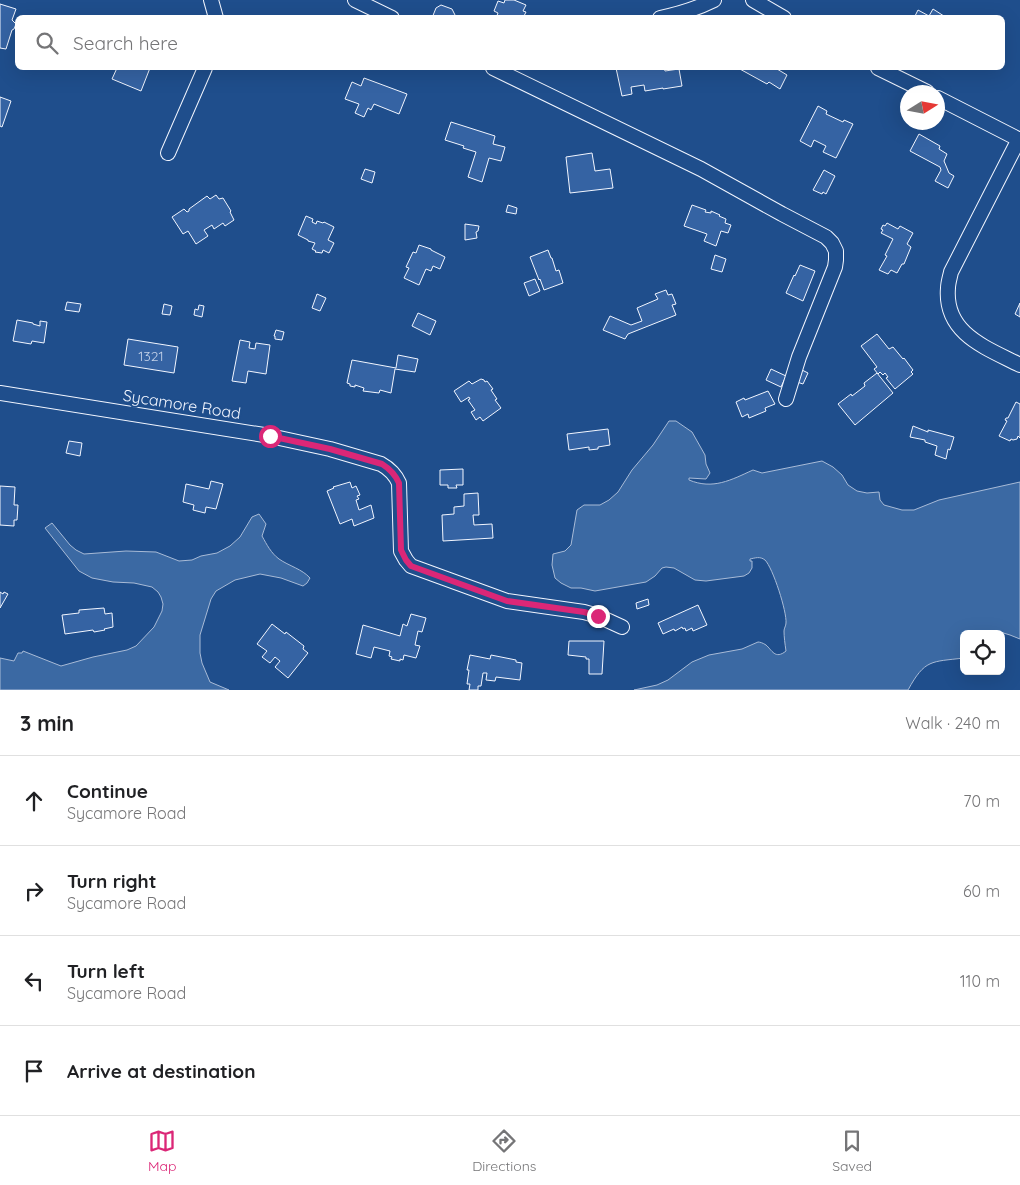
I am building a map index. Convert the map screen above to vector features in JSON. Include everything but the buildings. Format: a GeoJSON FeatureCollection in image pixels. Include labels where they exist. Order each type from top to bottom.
{"type":"FeatureCollection","features":[{"type":"Feature","properties":{"kind":"street"},"geometry":{"type":"LineString","coordinates":[[211,0],[215,15]]}},
{"type":"Feature","properties":{"kind":"street"},"geometry":{"type":"LineString","coordinates":[[355,0],[386,15]]}},
{"type":"Feature","properties":{"kind":"street"},"geometry":{"type":"LineString","coordinates":[[677,15],[714,0]]}},
{"type":"Feature","properties":{"kind":"street"},"geometry":{"type":"LineString","coordinates":[[752,0],[779,15]]}},
{"type":"Feature","properties":{"kind":"street"},"geometry":{"type":"LineString","coordinates":[[168,153],[205,70]]}},
{"type":"Feature","properties":{"kind":"street"},"geometry":{"type":"LineString","coordinates":[[497,70],[701,169],[826,237],[836,252],[835,267],[799,357],[786,399]]}},
{"type":"Feature","properties":{"kind":"street"},"geometry":{"type":"LineString","coordinates":[[882,70],[913,85]]}},
{"type":"Feature","properties":{"kind":"street"},"geometry":{"type":"LineString","coordinates":[[945,102],[1020,139],[951,272],[948,288],[950,308],[953,318],[960,329],[973,341],[1020,365]]}},
{"type":"Feature","properties":{"kind":"street","name":"Sycamore Road"},"geometry":{"type":"LineString","coordinates":[[0,393],[270,436],[330,449],[382,464],[389,468],[399,483],[401,550],[411,566],[507,601],[584,612],[622,627]]}},
{"type":"Feature","properties":{"kind":"water"},"geometry":{"type":"Polygon","coordinates":[[[669,421],[676,421],[692,432],[705,455],[710,473],[706,479],[689,478],[689,480],[698,483],[714,484],[753,470],[762,473],[822,461],[833,467],[842,475],[848,485],[857,491],[867,493],[879,492],[880,500],[884,505],[902,510],[914,510],[939,500],[1020,482],[1020,639],[1005,634],[1005,630],[960,630],[960,658],[944,660],[924,667],[908,690],[634,690],[657,685],[668,680],[692,662],[709,655],[742,649],[758,642],[766,645],[779,655],[786,651],[784,631],[786,617],[782,600],[772,572],[765,560],[761,558],[750,559],[752,561],[752,568],[744,576],[706,581],[695,580],[674,568],[666,567],[662,568],[646,582],[595,591],[571,588],[555,578],[552,565],[553,554],[565,551],[571,545],[577,510],[584,505],[600,505],[609,500],[618,492],[632,470],[653,445],[669,421]]]}},
{"type":"Feature","properties":{"kind":"water"},"geometry":{"type":"Polygon","coordinates":[[[259,514],[266,524],[262,536],[271,551],[279,559],[310,578],[303,586],[281,578],[260,574],[235,580],[216,591],[211,599],[200,635],[200,653],[210,682],[229,690],[0,690],[0,658],[14,661],[18,653],[23,651],[61,666],[127,650],[136,646],[154,627],[162,611],[161,597],[152,587],[92,578],[79,571],[45,528],[52,523],[70,545],[84,554],[126,551],[156,552],[179,561],[192,560],[217,553],[230,546],[240,537],[252,517],[259,514]]]}},
{"type":"Feature","properties":{"kind":"route"},"geometry":{"type":"LineString","coordinates":[[270,436],[330,449],[382,464],[389,468],[395,475],[400,487],[401,550],[411,566],[507,601],[584,612],[598,616]]}}]}
